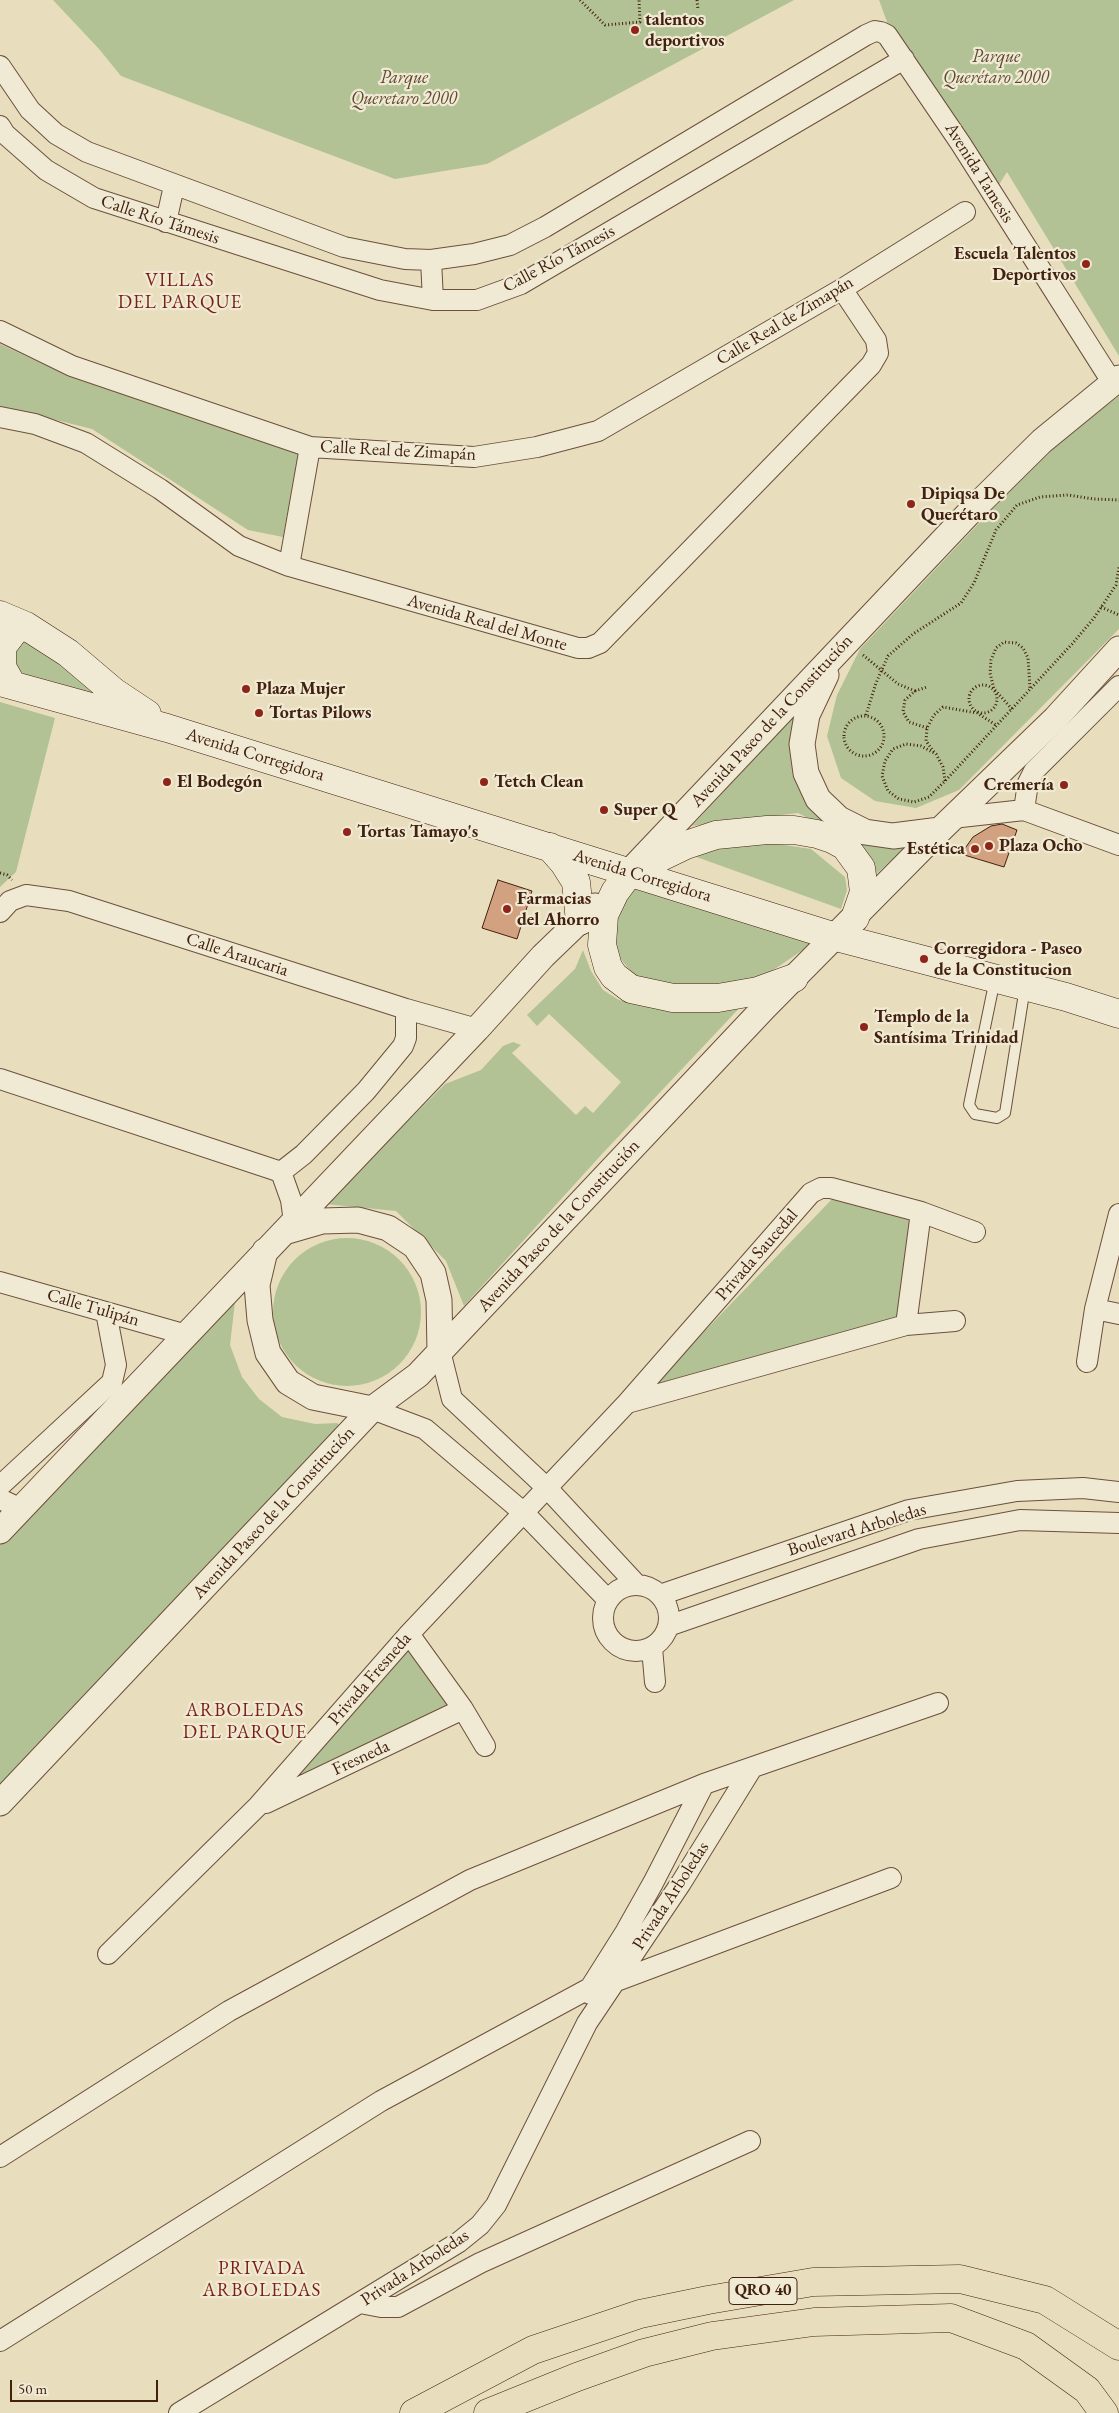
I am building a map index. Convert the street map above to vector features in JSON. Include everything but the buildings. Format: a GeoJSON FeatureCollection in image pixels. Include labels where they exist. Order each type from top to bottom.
{"type":"FeatureCollection","features":[{"type":"Feature","properties":{"kind":"highway","name":"QRO 40"},"geometry":{"type":"LineString","coordinates":[[414,2413],[534,2350],[640,2314],[813,2282],[960,2279],[1045,2300],[1119,2346]]}},
{"type":"Feature","properties":{"kind":"highway","name":"QRO 40"},"geometry":{"type":"LineString","coordinates":[[488,2413],[577,2377],[644,2353],[712,2336],[814,2322],[952,2318],[1026,2346],[1087,2390],[1104,2413]]}},
{"type":"Feature","properties":{"kind":"main road","name":"Avenida Corregidora"},"geometry":{"type":"LineString","coordinates":[[0,615],[26,626],[68,653],[114,692],[167,728]]}},
{"type":"Feature","properties":{"kind":"main road"},"geometry":{"type":"LineString","coordinates":[[6,684],[2,667],[2,647],[15,630],[26,626]]}},
{"type":"Feature","properties":{"kind":"main road"},"geometry":{"type":"LineString","coordinates":[[46,695],[59,686],[67,669],[68,653]]}},
{"type":"Feature","properties":{"kind":"main road","name":"Avenida Corregidora"},"geometry":{"type":"LineString","coordinates":[[6,684],[167,728],[836,937],[1025,986],[1119,1014]]}},
{"type":"Feature","properties":{"kind":"main road"},"geometry":{"type":"LineString","coordinates":[[794,978],[740,996],[711,999],[673,998],[639,991],[623,984],[608,966],[602,945],[604,915],[615,892],[630,872],[686,845],[716,835],[742,831],[794,830],[817,834],[845,846],[861,868],[864,892],[854,918]]}},
{"type":"Feature","properties":{"kind":"main road"},"geometry":{"type":"LineString","coordinates":[[550,847],[564,863],[576,882],[580,921]]}},
{"type":"Feature","properties":{"kind":"street","name":"Avenida Tamesis"},"geometry":{"type":"LineString","coordinates":[[866,34],[875,31],[887,35],[961,144],[1115,380]]}},
{"type":"Feature","properties":{"kind":"street","name":"Calle Río Támesis"},"geometry":{"type":"LineString","coordinates":[[0,66],[30,110],[56,134],[87,152],[174,186],[344,247],[405,259],[431,260],[474,254],[510,245],[545,227],[866,34]]}},
{"type":"Feature","properties":{"kind":"street","name":"Calle Río Támesis"},"geometry":{"type":"LineString","coordinates":[[0,126],[5,134],[46,170],[94,198],[380,290],[433,300],[477,300],[521,284],[904,59]]}},
{"type":"Feature","properties":{"kind":"street"},"geometry":{"type":"LineString","coordinates":[[166,222],[174,186]]}},
{"type":"Feature","properties":{"kind":"street","name":"Calle Real de Zimapán"},"geometry":{"type":"LineString","coordinates":[[0,331],[72,366],[310,447],[474,457],[537,447],[598,431],[842,289],[965,212]]}},
{"type":"Feature","properties":{"kind":"street"},"geometry":{"type":"LineString","coordinates":[[431,260],[433,300]]}},
{"type":"Feature","properties":{"kind":"street","name":"Avenida Real del Monte"},"geometry":{"type":"LineString","coordinates":[[0,417],[35,424],[86,443],[160,489],[240,546],[288,566],[578,648],[588,648],[600,643],[871,365],[878,353],[876,340],[842,289]]}},
{"type":"Feature","properties":{"kind":"street","name":"Avenida Paseo de la Constitución"},"geometry":{"type":"LineString","coordinates":[[0,1531],[11,1504],[186,1335],[478,1029],[544,956],[630,872],[968,514],[1042,441],[1115,380]]}},
{"type":"Feature","properties":{"kind":"street"},"geometry":{"type":"LineString","coordinates":[[288,566],[310,447]]}},
{"type":"Feature","properties":{"kind":"street","name":"Avenida Paseo de la Constitución"},"geometry":{"type":"LineString","coordinates":[[0,1804],[372,1410],[418,1375],[794,978],[946,824],[1054,719],[1119,649]]}},
{"type":"Feature","properties":{"kind":"street"},"geometry":{"type":"LineString","coordinates":[[838,652],[810,708],[803,729],[802,758],[811,786],[818,799],[833,815],[851,827],[865,832],[893,836],[1024,810],[1119,845]]}},
{"type":"Feature","properties":{"kind":"street"},"geometry":{"type":"LineString","coordinates":[[1024,810],[1028,783],[1034,771],[1119,686]]}},
{"type":"Feature","properties":{"kind":"street","name":"Calle Araucaria"},"geometry":{"type":"LineString","coordinates":[[0,912],[10,901],[26,895],[69,901],[406,1009],[478,1029]]}},
{"type":"Feature","properties":{"kind":"street"},"geometry":{"type":"LineString","coordinates":[[281,1172],[304,1154],[366,1091],[403,1046],[406,1038],[406,1009]]}},
{"type":"Feature","properties":{"kind":"street"},"geometry":{"type":"LineString","coordinates":[[0,1079],[281,1172]]}},
{"type":"Feature","properties":{"kind":"street"},"geometry":{"type":"LineString","coordinates":[[281,1172],[291,1200],[288,1227],[322,1221],[358,1220],[388,1228],[415,1246],[433,1273],[439,1300],[440,1351],[452,1399],[548,1489],[637,1585]]}},
{"type":"Feature","properties":{"kind":"street","name":"Privada Saucedal"},"geometry":{"type":"LineString","coordinates":[[548,1489],[627,1403],[811,1193],[821,1188],[831,1188],[921,1212],[975,1232]]}},
{"type":"Feature","properties":{"kind":"street"},"geometry":{"type":"LineString","coordinates":[[906,1325],[921,1212]]}},
{"type":"Feature","properties":{"kind":"street"},"geometry":{"type":"LineString","coordinates":[[1088,1362],[1095,1309],[1119,1215]]}},
{"type":"Feature","properties":{"kind":"street"},"geometry":{"type":"LineString","coordinates":[[265,1251],[257,1285],[260,1320],[268,1353],[288,1382],[313,1397],[372,1410],[426,1429],[524,1513],[608,1600]]}},
{"type":"Feature","properties":{"kind":"street","name":"Calle Tulipán"},"geometry":{"type":"LineString","coordinates":[[0,1282],[186,1335]]}},
{"type":"Feature","properties":{"kind":"street"},"geometry":{"type":"LineString","coordinates":[[1095,1309],[1119,1314]]}},
{"type":"Feature","properties":{"kind":"street"},"geometry":{"type":"LineString","coordinates":[[0,1486],[112,1382],[116,1365],[106,1312]]}},
{"type":"Feature","properties":{"kind":"street"},"geometry":{"type":"LineString","coordinates":[[627,1403],[906,1325],[955,1321]]}},
{"type":"Feature","properties":{"kind":"street","name":"Boulevard Arboledas"},"geometry":{"type":"LineString","coordinates":[[660,1595],[909,1510],[1016,1491],[1084,1488],[1119,1492]]}},
{"type":"Feature","properties":{"kind":"street","name":"Privada Fresneda"},"geometry":{"type":"LineString","coordinates":[[108,1954],[258,1806],[409,1634],[548,1489]]}},
{"type":"Feature","properties":{"kind":"street"},"geometry":{"type":"LineString","coordinates":[[1016,1491],[1020,1520]]}},
{"type":"Feature","properties":{"kind":"street","name":"Boulevard Arboledas"},"geometry":{"type":"LineString","coordinates":[[668,1626],[919,1539],[1020,1520],[1119,1522]]}},
{"type":"Feature","properties":{"kind":"street"},"geometry":{"type":"LineString","coordinates":[[637,1585],[649,1588],[660,1595],[668,1609],[668,1626],[662,1639],[652,1648],[634,1652],[618,1647],[606,1634],[603,1617],[608,1600],[621,1589],[637,1585]]}},
{"type":"Feature","properties":{"kind":"street"},"geometry":{"type":"LineString","coordinates":[[409,1634],[463,1709],[485,1746]]}},
{"type":"Feature","properties":{"kind":"street"},"geometry":{"type":"LineString","coordinates":[[652,1648],[655,1682]]}},
{"type":"Feature","properties":{"kind":"street"},"geometry":{"type":"LineString","coordinates":[[0,2157],[229,2010],[470,1880],[704,1784],[938,1703]]}},
{"type":"Feature","properties":{"kind":"street","name":"Fresneda"},"geometry":{"type":"LineString","coordinates":[[258,1806],[463,1709]]}},
{"type":"Feature","properties":{"kind":"street","name":"Privada Arboledas"},"geometry":{"type":"LineString","coordinates":[[179,2413],[459,2242],[480,2225],[496,2205],[587,2023],[681,1883],[752,1768]]}},
{"type":"Feature","properties":{"kind":"street","name":"Privada Arboledas"},"geometry":{"type":"LineString","coordinates":[[587,2023],[590,1988],[631,1923],[704,1784]]}},
{"type":"Feature","properties":{"kind":"street"},"geometry":{"type":"LineString","coordinates":[[0,2341],[382,2101],[590,1988],[614,1982],[891,1878]]}},
{"type":"Feature","properties":{"kind":"street"},"geometry":{"type":"LineString","coordinates":[[360,2303],[381,2307],[398,2307],[480,2263],[750,2141]]}},
{"type":"Feature","properties":{"kind":"lane"},"geometry":{"type":"LineString","coordinates":[[995,978],[969,1105],[975,1114],[997,1118],[1005,1114],[1025,986]]}},
{"type":"Feature","properties":{"kind":"path"},"geometry":{"type":"LineString","coordinates":[[580,0],[605,25],[640,22],[639,0]]}},
{"type":"Feature","properties":{"kind":"path"},"geometry":{"type":"LineString","coordinates":[[697,0],[698,10]]}},
{"type":"Feature","properties":{"kind":"path"},"geometry":{"type":"LineString","coordinates":[[866,715],[888,656],[913,634],[960,603],[974,583],[996,530],[1017,505],[1040,497],[1068,495],[1119,500]]}},
{"type":"Feature","properties":{"kind":"path"},"geometry":{"type":"LineString","coordinates":[[936,754],[921,746],[906,744],[893,749],[884,761],[882,776],[888,791],[900,799],[914,802],[929,797],[1072,644],[1101,608],[1116,585],[1119,566]]}},
{"type":"Feature","properties":{"kind":"path"},"geometry":{"type":"LineString","coordinates":[[1101,608],[1119,615]]}},
{"type":"Feature","properties":{"kind":"path"},"geometry":{"type":"LineString","coordinates":[[944,781],[944,768],[926,741],[927,728],[934,715],[943,707],[987,714],[995,708],[998,699],[990,673],[991,660],[996,648],[1004,642],[1016,643],[1023,648],[1028,658],[1030,688]]}},
{"type":"Feature","properties":{"kind":"path"},"geometry":{"type":"LineString","coordinates":[[881,671],[898,684],[915,691]]}},
{"type":"Feature","properties":{"kind":"path"},"geometry":{"type":"LineString","coordinates":[[996,725],[977,713],[970,705],[969,695],[975,687],[985,684],[994,689],[1012,709]]}},
{"type":"Feature","properties":{"kind":"path"},"geometry":{"type":"LineString","coordinates":[[927,687],[915,691],[905,700],[903,712],[908,722],[927,728]]}},
{"type":"Feature","properties":{"kind":"path"},"geometry":{"type":"LineString","coordinates":[[866,715],[881,724],[884,739],[882,746],[874,754],[867,757],[851,753],[845,745],[844,731],[855,718],[866,715]]}},
{"type":"Feature","properties":{"kind":"green space","name":"Parque Queretaro 2000"},"geometry":{"type":"Polygon","coordinates":[[[53,0],[794,0],[487,164],[395,179],[121,76],[99,49],[53,0]]]}},
{"type":"Feature","properties":{"kind":"green space","name":"Parque Querétaro 2000"},"geometry":{"type":"Polygon","coordinates":[[[879,0],[1119,0],[1119,356],[1007,172],[993,194],[891,33],[879,0]]]}},
{"type":"Feature","properties":{"kind":"green space"},"geometry":{"type":"Polygon","coordinates":[[[0,344],[68,376],[298,454],[283,537],[248,530],[92,429],[0,406],[0,344]]]}},
{"type":"Feature","properties":{"kind":"green space"},"geometry":{"type":"Polygon","coordinates":[[[1119,396],[1119,629],[959,790],[916,808],[875,801],[841,778],[827,736],[837,695],[860,649],[1049,449],[1119,396]]]}},
{"type":"Feature","properties":{"kind":"green space"},"geometry":{"type":"Polygon","coordinates":[[[19,637],[137,713],[64,691],[18,671],[8,644],[19,637]]]}},
{"type":"Feature","properties":{"kind":"green space"},"geometry":{"type":"Polygon","coordinates":[[[0,702],[55,718],[16,872],[0,887],[0,702]]]}},
{"type":"Feature","properties":{"kind":"green space"},"geometry":{"type":"Polygon","coordinates":[[[799,710],[813,804],[909,844],[874,876],[856,842],[798,813],[692,826],[799,710]]]}},
{"type":"Feature","properties":{"kind":"green space"},"geometry":{"type":"Polygon","coordinates":[[[765,842],[811,849],[845,877],[847,890],[841,909],[691,855],[721,845],[765,842]]]}},
{"type":"Feature","properties":{"kind":"green space"},"geometry":{"type":"Polygon","coordinates":[[[633,884],[816,941],[763,977],[723,986],[674,988],[637,979],[615,952],[613,916],[633,884]]]}},
{"type":"Feature","properties":{"kind":"green space"},"geometry":{"type":"Polygon","coordinates":[[[583,950],[591,971],[603,990],[619,1000],[678,1011],[746,1001],[602,1154],[464,1306],[446,1261],[396,1211],[325,1204],[445,1084],[481,1070],[503,1046],[513,1042],[521,1045],[512,1053],[576,1115],[585,1106],[593,1113],[621,1082],[549,1014],[537,1026],[527,1015],[575,969],[583,950]]]}},
{"type":"Feature","properties":{"kind":"green space"},"geometry":{"type":"Polygon","coordinates":[[[836,1195],[912,1221],[899,1320],[641,1397],[836,1195]]]}},
{"type":"Feature","properties":{"kind":"green space"},"geometry":{"type":"Polygon","coordinates":[[[347,1238],[375,1243],[388,1250],[399,1260],[409,1271],[416,1284],[421,1312],[416,1340],[409,1353],[399,1364],[388,1374],[375,1381],[347,1386],[319,1381],[306,1374],[295,1364],[285,1353],[278,1340],[273,1312],[278,1284],[285,1271],[295,1260],[306,1250],[319,1243],[347,1238]]]}},
{"type":"Feature","properties":{"kind":"green space"},"geometry":{"type":"Polygon","coordinates":[[[227,1299],[235,1302],[230,1345],[242,1377],[259,1399],[282,1417],[315,1424],[337,1423],[343,1429],[0,1784],[0,1542],[227,1299]]]}},
{"type":"Feature","properties":{"kind":"green space"},"geometry":{"type":"Polygon","coordinates":[[[408,1647],[449,1705],[282,1783],[408,1647]]]}},
{"type":"Feature","properties":{"kind":"place","name":"talentos deportivos"},"geometry":{"type":"Point","coordinates":[635,30]}},
{"type":"Feature","properties":{"kind":"place","name":"Escuela Talentos Deportivos"},"geometry":{"type":"Point","coordinates":[1086,264]}},
{"type":"Feature","properties":{"kind":"place","name":"Dipiqsa De Querétaro"},"geometry":{"type":"Point","coordinates":[911,504]}},
{"type":"Feature","properties":{"kind":"place","name":"Plaza Mujer"},"geometry":{"type":"Point","coordinates":[246,689]}},
{"type":"Feature","properties":{"kind":"place","name":"Tortas Pilows"},"geometry":{"type":"Point","coordinates":[259,713]}},
{"type":"Feature","properties":{"kind":"place","name":"El Bodegón"},"geometry":{"type":"Point","coordinates":[167,782]}},
{"type":"Feature","properties":{"kind":"place","name":"Tetch Clean"},"geometry":{"type":"Point","coordinates":[484,782]}},
{"type":"Feature","properties":{"kind":"place","name":"Cremería"},"geometry":{"type":"Point","coordinates":[1064,785]}},
{"type":"Feature","properties":{"kind":"place","name":"Super Q"},"geometry":{"type":"Point","coordinates":[604,810]}},
{"type":"Feature","properties":{"kind":"place","name":"Tortas Tamayo's"},"geometry":{"type":"Point","coordinates":[347,832]}},
{"type":"Feature","properties":{"kind":"place","name":"Plaza Ocho"},"geometry":{"type":"Point","coordinates":[989,846]}},
{"type":"Feature","properties":{"kind":"place","name":"Estética"},"geometry":{"type":"Point","coordinates":[975,849]}},
{"type":"Feature","properties":{"kind":"place","name":"Farmacias del Ahorro"},"geometry":{"type":"Point","coordinates":[507,909]}},
{"type":"Feature","properties":{"kind":"place","name":"Corregidora - Paseo de la Constitucion"},"geometry":{"type":"Point","coordinates":[924,959]}},
{"type":"Feature","properties":{"kind":"place","name":"Templo de la Santísima Trinidad"},"geometry":{"type":"Point","coordinates":[864,1027]}},
{"type":"Feature","properties":{"kind":"district","name":"VILLAS DEL PARQUE"},"geometry":{"type":"Point","coordinates":[180,292]}},
{"type":"Feature","properties":{"kind":"district","name":"ARBOLEDAS DEL PARQUE"},"geometry":{"type":"Point","coordinates":[245,1722]}},
{"type":"Feature","properties":{"kind":"district","name":"PRIVADA ARBOLEDAS"},"geometry":{"type":"Point","coordinates":[262,2280]}}]}
